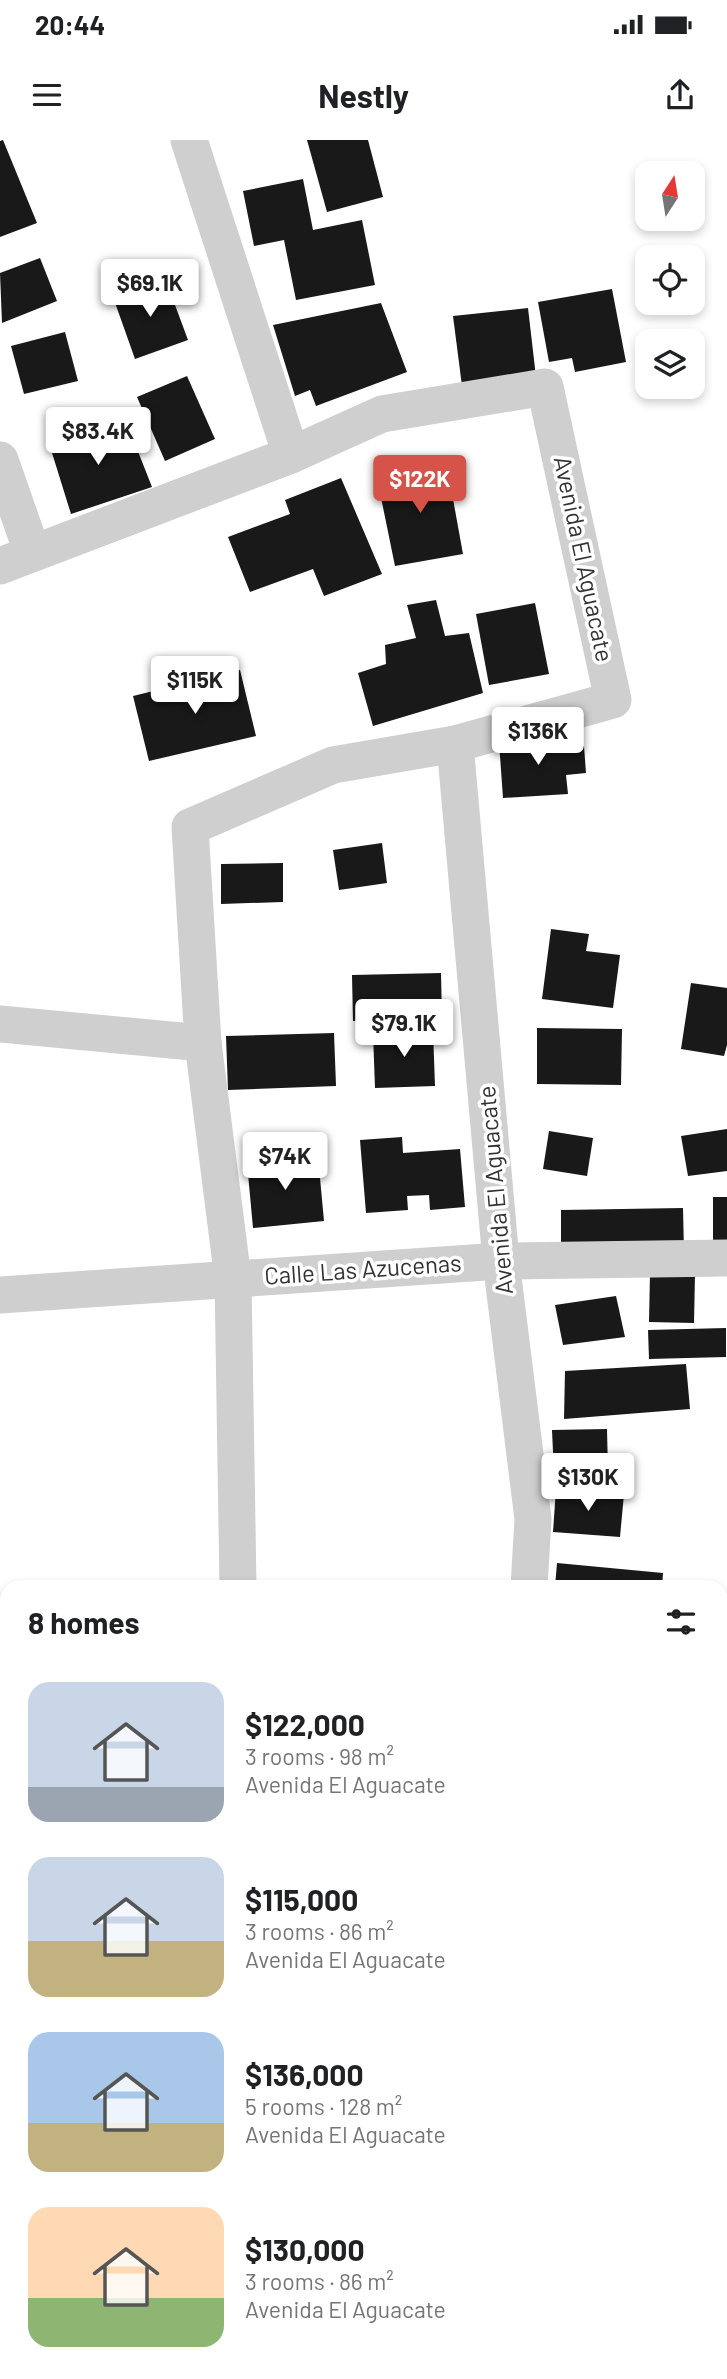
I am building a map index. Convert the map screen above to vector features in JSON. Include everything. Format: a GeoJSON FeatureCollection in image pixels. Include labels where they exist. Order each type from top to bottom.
{"type":"FeatureCollection","features":[{"type":"Feature","properties":{"kind":"street"},"geometry":{"type":"LineString","coordinates":[[0,460],[16,559],[291,455],[189,140]]}},
{"type":"Feature","properties":{"kind":"street","name":"Avenida El Aguacate"},"geometry":{"type":"LineString","coordinates":[[291,455],[382,414],[545,387],[613,700],[455,744],[501,1261],[533,1519],[529,1580]]}},
{"type":"Feature","properties":{"kind":"street"},"geometry":{"type":"LineString","coordinates":[[238,1580],[233,1279],[203,1043],[190,827],[333,765],[455,744]]}},
{"type":"Feature","properties":{"kind":"street"},"geometry":{"type":"LineString","coordinates":[[0,1024],[203,1043]]}},
{"type":"Feature","properties":{"kind":"street","name":"Calle Las Azucenas"},"geometry":{"type":"LineString","coordinates":[[0,1295],[501,1261],[727,1258]]}},
{"type":"Feature","properties":{"kind":"building"},"geometry":{"type":"Polygon","coordinates":[[[3,140],[37,223],[0,237],[0,141],[3,140]]]}},
{"type":"Feature","properties":{"kind":"building"},"geometry":{"type":"Polygon","coordinates":[[[307,140],[368,140],[383,197],[327,212],[307,140]]]}},
{"type":"Feature","properties":{"kind":"building"},"geometry":{"type":"Polygon","coordinates":[[[303,179],[313,230],[362,220],[375,285],[296,300],[284,240],[254,246],[243,191],[303,179]]]}},
{"type":"Feature","properties":{"kind":"building"},"geometry":{"type":"Polygon","coordinates":[[[40,258],[57,301],[2,323],[0,273],[40,258]]]}},
{"type":"Feature","properties":{"kind":"building"},"geometry":{"type":"Polygon","coordinates":[[[165,278],[188,340],[135,359],[113,297],[165,278]]]}},
{"type":"Feature","properties":{"kind":"building"},"geometry":{"type":"Polygon","coordinates":[[[612,289],[626,362],[575,372],[572,358],[549,362],[538,302],[612,289]]]}},
{"type":"Feature","properties":{"kind":"building"},"geometry":{"type":"Polygon","coordinates":[[[381,303],[407,372],[316,406],[310,390],[295,396],[273,325],[381,303]]]}},
{"type":"Feature","properties":{"kind":"building"},"geometry":{"type":"Polygon","coordinates":[[[528,308],[536,377],[462,386],[453,316],[528,308]]]}},
{"type":"Feature","properties":{"kind":"building"},"geometry":{"type":"Polygon","coordinates":[[[65,332],[78,381],[24,394],[11,346],[65,332]]]}},
{"type":"Feature","properties":{"kind":"building"},"geometry":{"type":"Polygon","coordinates":[[[187,376],[215,439],[165,461],[137,397],[187,376]]]}},
{"type":"Feature","properties":{"kind":"building"},"geometry":{"type":"Polygon","coordinates":[[[91,426],[96,438],[128,426],[152,487],[71,514],[48,440],[91,426]]]}},
{"type":"Feature","properties":{"kind":"building"},"geometry":{"type":"Polygon","coordinates":[[[447,466],[463,554],[395,566],[376,473],[447,466]]]}},
{"type":"Feature","properties":{"kind":"building"},"geometry":{"type":"Polygon","coordinates":[[[341,478],[382,574],[324,596],[313,569],[250,592],[228,537],[290,514],[285,500],[341,478]]]}},
{"type":"Feature","properties":{"kind":"building"},"geometry":{"type":"Polygon","coordinates":[[[436,600],[445,636],[469,633],[483,693],[373,726],[358,673],[386,664],[385,645],[416,638],[407,605],[436,600]]]}},
{"type":"Feature","properties":{"kind":"building"},"geometry":{"type":"Polygon","coordinates":[[[535,603],[549,674],[489,685],[476,614],[535,603]]]}},
{"type":"Feature","properties":{"kind":"building"},"geometry":{"type":"Polygon","coordinates":[[[240,670],[256,736],[149,761],[133,696],[240,670]]]}},
{"type":"Feature","properties":{"kind":"building"},"geometry":{"type":"Polygon","coordinates":[[[559,738],[560,748],[584,746],[586,773],[566,775],[568,794],[503,798],[499,742],[559,738]]]}},
{"type":"Feature","properties":{"kind":"building"},"geometry":{"type":"Polygon","coordinates":[[[382,843],[387,883],[339,890],[333,850],[382,843]]]}},
{"type":"Feature","properties":{"kind":"building"},"geometry":{"type":"Polygon","coordinates":[[[283,863],[283,902],[221,904],[221,864],[283,863]]]}},
{"type":"Feature","properties":{"kind":"building"},"geometry":{"type":"Polygon","coordinates":[[[551,929],[589,934],[586,951],[620,955],[613,1008],[542,999],[551,929]]]}},
{"type":"Feature","properties":{"kind":"building"},"geometry":{"type":"Polygon","coordinates":[[[441,973],[442,1019],[353,1021],[352,975],[441,973]]]}},
{"type":"Feature","properties":{"kind":"building"},"geometry":{"type":"Polygon","coordinates":[[[691,983],[727,988],[727,1045],[724,1056],[681,1049],[691,983]]]}},
{"type":"Feature","properties":{"kind":"building"},"geometry":{"type":"Polygon","coordinates":[[[537,1028],[622,1029],[621,1085],[537,1084],[537,1028]]]}},
{"type":"Feature","properties":{"kind":"building"},"geometry":{"type":"Polygon","coordinates":[[[433,1031],[435,1086],[375,1088],[373,1033],[433,1031]]]}},
{"type":"Feature","properties":{"kind":"building"},"geometry":{"type":"Polygon","coordinates":[[[334,1033],[336,1086],[228,1090],[226,1036],[334,1033]]]}},
{"type":"Feature","properties":{"kind":"building"},"geometry":{"type":"Polygon","coordinates":[[[727,1129],[727,1171],[688,1176],[681,1136],[727,1129]]]}},
{"type":"Feature","properties":{"kind":"building"},"geometry":{"type":"Polygon","coordinates":[[[549,1131],[593,1138],[587,1176],[543,1169],[549,1131]]]}},
{"type":"Feature","properties":{"kind":"building"},"geometry":{"type":"Polygon","coordinates":[[[402,1137],[403,1153],[460,1149],[465,1207],[430,1210],[429,1195],[407,1196],[408,1210],[366,1213],[360,1140],[402,1137]]]}},
{"type":"Feature","properties":{"kind":"building"},"geometry":{"type":"Polygon","coordinates":[[[318,1157],[324,1221],[253,1228],[247,1163],[318,1157]]]}},
{"type":"Feature","properties":{"kind":"building"},"geometry":{"type":"Polygon","coordinates":[[[713,1197],[727,1197],[727,1241],[713,1241],[713,1197]]]}},
{"type":"Feature","properties":{"kind":"building"},"geometry":{"type":"Polygon","coordinates":[[[683,1208],[684,1252],[561,1254],[561,1210],[683,1208]]]}},
{"type":"Feature","properties":{"kind":"building"},"geometry":{"type":"Polygon","coordinates":[[[650,1273],[695,1274],[694,1323],[649,1322],[650,1273]]]}},
{"type":"Feature","properties":{"kind":"building"},"geometry":{"type":"Polygon","coordinates":[[[616,1296],[625,1337],[563,1345],[555,1305],[616,1296]]]}},
{"type":"Feature","properties":{"kind":"building"},"geometry":{"type":"Polygon","coordinates":[[[726,1328],[726,1357],[649,1359],[648,1330],[726,1328]]]}},
{"type":"Feature","properties":{"kind":"building"},"geometry":{"type":"Polygon","coordinates":[[[686,1364],[690,1409],[564,1419],[565,1371],[686,1364]]]}},
{"type":"Feature","properties":{"kind":"building"},"geometry":{"type":"Polygon","coordinates":[[[607,1429],[608,1472],[554,1473],[552,1430],[607,1429]]]}},
{"type":"Feature","properties":{"kind":"building"},"geometry":{"type":"Polygon","coordinates":[[[556,1489],[624,1494],[620,1537],[553,1532],[556,1489]]]}},
{"type":"Feature","properties":{"kind":"building"},"geometry":{"type":"Polygon","coordinates":[[[557,1563],[663,1573],[662,1580],[556,1580],[557,1563]]]}}]}
